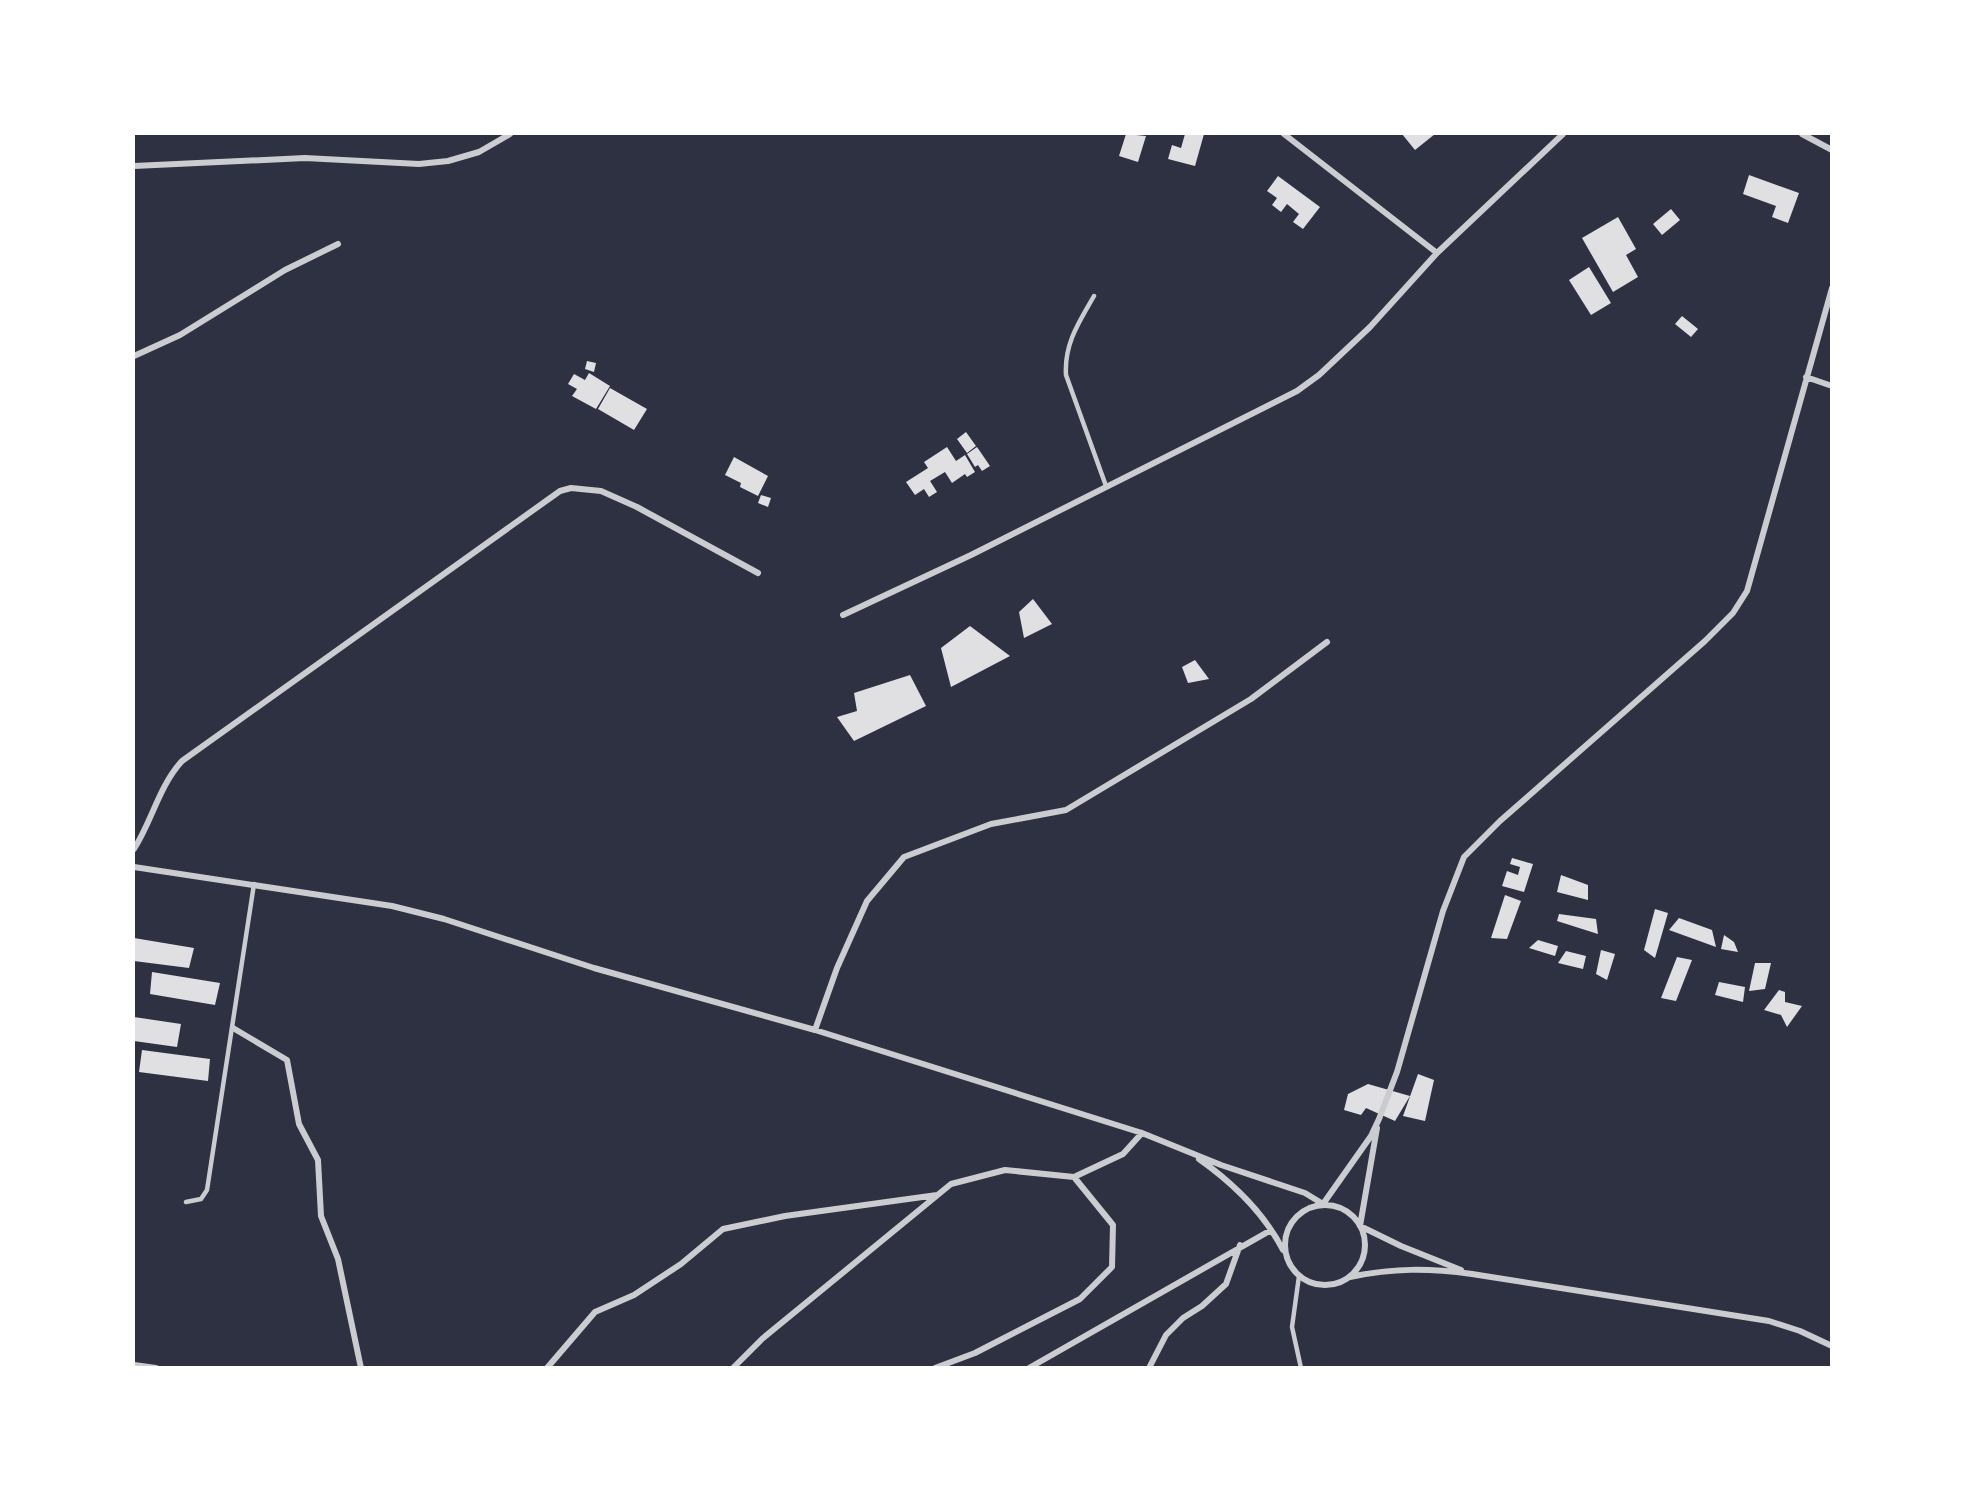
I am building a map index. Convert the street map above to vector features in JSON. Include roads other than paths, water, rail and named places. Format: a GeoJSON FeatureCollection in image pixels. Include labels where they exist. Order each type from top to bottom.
{"type":"FeatureCollection","features":[{"type":"Feature","properties":{"kind":"street"},"geometry":{"type":"LineString","coordinates":[[134,165],[305,158],[420,164],[448,161],[479,152],[510,134]]}},
{"type":"Feature","properties":{"kind":"street"},"geometry":{"type":"LineString","coordinates":[[1284,134],[1437,253]]}},
{"type":"Feature","properties":{"kind":"street"},"geometry":{"type":"LineString","coordinates":[[843,615],[971,555],[1297,391],[1318,375],[1370,327],[1437,253],[1563,134]]}},
{"type":"Feature","properties":{"kind":"street"},"geometry":{"type":"LineString","coordinates":[[1802,134],[1832,150]]}},
{"type":"Feature","properties":{"kind":"street"},"geometry":{"type":"LineString","coordinates":[[134,356],[180,335],[285,270],[338,244]]}},
{"type":"Feature","properties":{"kind":"street"},"geometry":{"type":"LineString","coordinates":[[1286,1256],[1284,1239],[1289,1226],[1297,1215],[1309,1207],[1323,1204],[1371,1136],[1396,1072],[1443,911],[1464,857],[1485,834],[1734,613],[1747,591],[1832,288]]}},
{"type":"Feature","properties":{"kind":"street"},"geometry":{"type":"LineString","coordinates":[[1806,377],[1832,386]]}},
{"type":"Feature","properties":{"kind":"street"},"geometry":{"type":"LineString","coordinates":[[134,849],[146,830],[170,774],[182,761],[560,491],[572,488],[602,491],[637,507],[758,573]]}},
{"type":"Feature","properties":{"kind":"street"},"geometry":{"type":"LineString","coordinates":[[815,1030],[837,968],[867,901],[904,857],[991,824],[1066,810],[1251,699],[1327,642]]}},
{"type":"Feature","properties":{"kind":"street"},"geometry":{"type":"LineString","coordinates":[[134,867],[392,906],[444,920],[594,968],[815,1030],[1142,1134],[1305,1193],[1323,1204],[1348,1211],[1360,1226],[1366,1243],[1359,1268],[1350,1277]]}},
{"type":"Feature","properties":{"kind":"street"},"geometry":{"type":"LineString","coordinates":[[233,1028],[287,1060],[299,1124],[318,1160],[321,1216],[338,1259],[361,1368]]}},
{"type":"Feature","properties":{"kind":"street"},"geometry":{"type":"LineString","coordinates":[[1360,1226],[1378,1119]]}},
{"type":"Feature","properties":{"kind":"street"},"geometry":{"type":"LineString","coordinates":[[733,1368],[762,1339],[951,1184],[1005,1170],[1074,1177],[1123,1154],[1142,1134]]}},
{"type":"Feature","properties":{"kind":"street"},"geometry":{"type":"LineString","coordinates":[[1192,1154],[1226,1179],[1271,1230],[1290,1266],[1299,1276],[1312,1283],[1326,1285],[1338,1283],[1350,1277],[1389,1269],[1428,1269],[1472,1274],[1769,1321],[1800,1331],[1832,1346]]}},
{"type":"Feature","properties":{"kind":"street"},"geometry":{"type":"LineString","coordinates":[[935,1368],[975,1353],[1080,1299],[1112,1267],[1113,1225],[1074,1177]]}},
{"type":"Feature","properties":{"kind":"street"},"geometry":{"type":"LineString","coordinates":[[547,1368],[595,1312],[634,1295],[671,1270],[723,1229],[784,1216],[937,1195]]}},
{"type":"Feature","properties":{"kind":"street"},"geometry":{"type":"LineString","coordinates":[[1360,1226],[1401,1246],[1472,1274]]}},
{"type":"Feature","properties":{"kind":"street"},"geometry":{"type":"LineString","coordinates":[[1029,1368],[1241,1245],[1271,1230]]}},
{"type":"Feature","properties":{"kind":"street"},"geometry":{"type":"LineString","coordinates":[[1149,1368],[1166,1335],[1183,1318],[1227,1284],[1241,1245]]}},
{"type":"Feature","properties":{"kind":"street"},"geometry":{"type":"LineString","coordinates":[[134,1365],[156,1368]]}},
{"type":"Feature","properties":{"kind":"lane"},"geometry":{"type":"LineString","coordinates":[[1094,296],[1069,339],[1065,358],[1065,375],[1106,486]]}},
{"type":"Feature","properties":{"kind":"lane"},"geometry":{"type":"LineString","coordinates":[[186,1202],[201,1199],[207,1190],[254,884]]}},
{"type":"Feature","properties":{"kind":"lane"},"geometry":{"type":"LineString","coordinates":[[1299,1276],[1292,1327],[1301,1368]]}}]}
